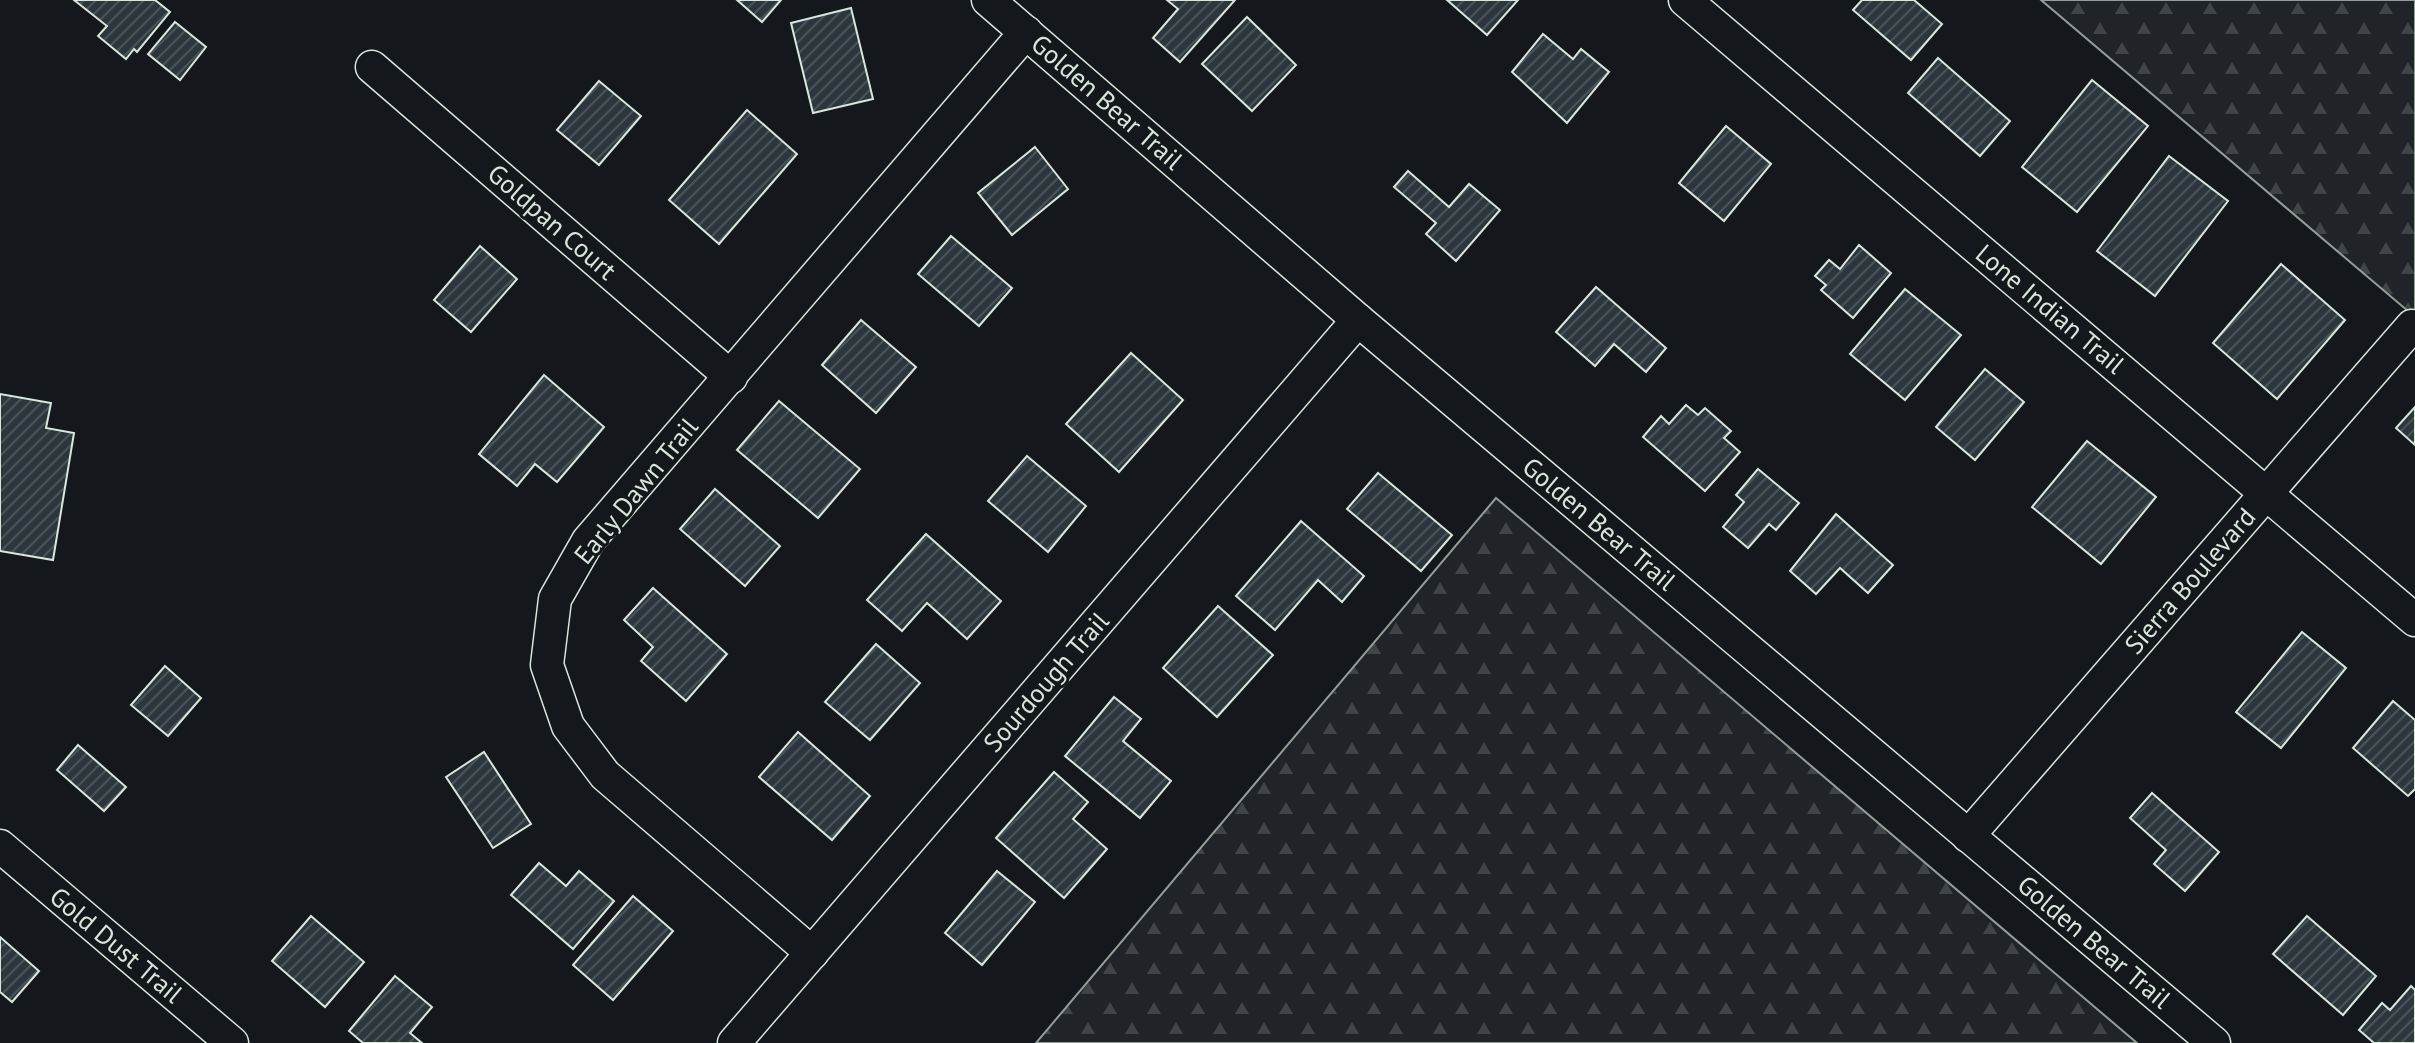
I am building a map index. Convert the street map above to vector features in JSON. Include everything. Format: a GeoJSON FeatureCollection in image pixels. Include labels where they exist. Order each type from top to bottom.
{"type":"FeatureCollection","features":[{"type":"Feature","properties":{"kind":"street","name":"Golden Bear Trail"},"geometry":{"type":"LineString","coordinates":[[988,0],[1358,320],[2214,1043]]}},
{"type":"Feature","properties":{"kind":"street","name":"Lone Indian Trail"},"geometry":{"type":"LineString","coordinates":[[1685,0],[2415,620]]}},
{"type":"Feature","properties":{"kind":"street","name":"Early Dawn Trail"},"geometry":{"type":"LineString","coordinates":[[812,953],[605,775],[568,726],[547,665],[555,599],[588,541],[1026,32]]}},
{"type":"Feature","properties":{"kind":"street","name":"Goldpan Court"},"geometry":{"type":"LineString","coordinates":[[372,67],[731,377]]}},
{"type":"Feature","properties":{"kind":"street","name":"Sourdough Trail"},"geometry":{"type":"LineString","coordinates":[[734,1043],[1358,320]]}},
{"type":"Feature","properties":{"kind":"street","name":"Sierra Boulevard"},"geometry":{"type":"LineString","coordinates":[[1968,836],[2412,326]]}},
{"type":"Feature","properties":{"kind":"street","name":"Gold Dust Trail"},"geometry":{"type":"LineString","coordinates":[[0,846],[232,1043]]}},
{"type":"Feature","properties":{"kind":"green space"},"geometry":{"type":"Polygon","coordinates":[[[2041,0],[2415,0],[2415,317],[2041,0]]]}},
{"type":"Feature","properties":{"kind":"green space"},"geometry":{"type":"Polygon","coordinates":[[[1496,498],[2137,1043],[1036,1043],[1496,498]]]}},
{"type":"Feature","properties":{"kind":"building"},"geometry":{"type":"Polygon","coordinates":[[[74,0],[155,0],[170,12],[137,52],[134,49],[126,59],[98,36],[107,26],[74,0]]]}},
{"type":"Feature","properties":{"kind":"building"},"geometry":{"type":"Polygon","coordinates":[[[737,0],[781,0],[762,22],[737,0]]]}},
{"type":"Feature","properties":{"kind":"building"},"geometry":{"type":"Polygon","coordinates":[[[1167,0],[1235,0],[1180,62],[1153,38],[1178,9],[1167,0]]]}},
{"type":"Feature","properties":{"kind":"building"},"geometry":{"type":"Polygon","coordinates":[[[1447,0],[1518,0],[1487,35],[1447,0]]]}},
{"type":"Feature","properties":{"kind":"building"},"geometry":{"type":"Polygon","coordinates":[[[1862,0],[1914,0],[1942,24],[1911,60],[1853,10],[1862,0]]]}},
{"type":"Feature","properties":{"kind":"building"},"geometry":{"type":"Polygon","coordinates":[[[851,8],[873,99],[813,113],[791,23],[851,8]]]}},
{"type":"Feature","properties":{"kind":"building"},"geometry":{"type":"Polygon","coordinates":[[[1247,17],[1296,65],[1252,111],[1202,64],[1247,17]]]}},
{"type":"Feature","properties":{"kind":"building"},"geometry":{"type":"Polygon","coordinates":[[[175,22],[206,47],[180,80],[148,54],[175,22]]]}},
{"type":"Feature","properties":{"kind":"building"},"geometry":{"type":"Polygon","coordinates":[[[1543,34],[1573,59],[1581,49],[1609,72],[1567,123],[1512,72],[1543,34]]]}},
{"type":"Feature","properties":{"kind":"building"},"geometry":{"type":"Polygon","coordinates":[[[1938,58],[2010,121],[1980,156],[1908,93],[1938,58]]]}},
{"type":"Feature","properties":{"kind":"building"},"geometry":{"type":"Polygon","coordinates":[[[2092,80],[2148,126],[2077,212],[2022,167],[2092,80]]]}},
{"type":"Feature","properties":{"kind":"building"},"geometry":{"type":"Polygon","coordinates":[[[599,81],[641,116],[599,165],[557,130],[599,81]]]}},
{"type":"Feature","properties":{"kind":"building"},"geometry":{"type":"Polygon","coordinates":[[[747,110],[797,154],[719,244],[669,200],[747,110]]]}},
{"type":"Feature","properties":{"kind":"building"},"geometry":{"type":"Polygon","coordinates":[[[1726,126],[1771,164],[1724,221],[1679,183],[1726,126]]]}},
{"type":"Feature","properties":{"kind":"building"},"geometry":{"type":"Polygon","coordinates":[[[1035,147],[1068,189],[1012,235],[978,193],[1035,147]]]}},
{"type":"Feature","properties":{"kind":"building"},"geometry":{"type":"Polygon","coordinates":[[[2169,156],[2228,201],[2155,296],[2097,251],[2169,156]]]}},
{"type":"Feature","properties":{"kind":"building"},"geometry":{"type":"Polygon","coordinates":[[[1408,171],[1449,207],[1469,184],[1500,210],[1456,261],[1426,234],[1436,223],[1394,187],[1408,171]]]}},
{"type":"Feature","properties":{"kind":"building"},"geometry":{"type":"Polygon","coordinates":[[[951,236],[1012,288],[979,326],[918,274],[951,236]]]}},
{"type":"Feature","properties":{"kind":"building"},"geometry":{"type":"Polygon","coordinates":[[[1859,245],[1891,273],[1853,318],[1821,290],[1826,285],[1815,276],[1829,260],[1840,269],[1859,245]]]}},
{"type":"Feature","properties":{"kind":"building"},"geometry":{"type":"Polygon","coordinates":[[[480,246],[517,279],[471,332],[434,300],[480,246]]]}},
{"type":"Feature","properties":{"kind":"building"},"geometry":{"type":"Polygon","coordinates":[[[2281,264],[2345,320],[2277,399],[2213,343],[2281,264]]]}},
{"type":"Feature","properties":{"kind":"building"},"geometry":{"type":"Polygon","coordinates":[[[1596,287],[1666,348],[1646,372],[1614,344],[1595,366],[1556,332],[1596,287]]]}},
{"type":"Feature","properties":{"kind":"building"},"geometry":{"type":"Polygon","coordinates":[[[1905,289],[1961,335],[1905,400],[1850,354],[1905,289]]]}},
{"type":"Feature","properties":{"kind":"building"},"geometry":{"type":"Polygon","coordinates":[[[861,320],[916,367],[876,413],[822,365],[861,320]]]}},
{"type":"Feature","properties":{"kind":"building"},"geometry":{"type":"Polygon","coordinates":[[[1131,353],[1183,400],[1119,472],[1066,424],[1131,353]]]}},
{"type":"Feature","properties":{"kind":"building"},"geometry":{"type":"Polygon","coordinates":[[[1985,369],[2024,402],[1975,460],[1936,427],[1985,369]]]}},
{"type":"Feature","properties":{"kind":"building"},"geometry":{"type":"Polygon","coordinates":[[[544,375],[604,427],[557,482],[535,464],[517,486],[479,454],[544,375]]]}},
{"type":"Feature","properties":{"kind":"building"},"geometry":{"type":"Polygon","coordinates":[[[0,394],[51,403],[46,428],[74,433],[53,560],[0,551],[0,394]]]}},
{"type":"Feature","properties":{"kind":"building"},"geometry":{"type":"Polygon","coordinates":[[[779,401],[860,469],[818,518],[737,450],[779,401]]]}},
{"type":"Feature","properties":{"kind":"building"},"geometry":{"type":"Polygon","coordinates":[[[1686,405],[1698,415],[1705,408],[1731,431],[1724,438],[1740,452],[1705,491],[1643,437],[1661,416],[1669,424],[1686,405]]]}},
{"type":"Feature","properties":{"kind":"building"},"geometry":{"type":"Polygon","coordinates":[[[2415,407],[2415,445],[2396,428],[2415,407]]]}},
{"type":"Feature","properties":{"kind":"building"},"geometry":{"type":"Polygon","coordinates":[[[2087,441],[2156,497],[2101,564],[2032,507],[2087,441]]]}},
{"type":"Feature","properties":{"kind":"building"},"geometry":{"type":"Polygon","coordinates":[[[1027,456],[1086,506],[1048,552],[988,501],[1027,456]]]}},
{"type":"Feature","properties":{"kind":"building"},"geometry":{"type":"Polygon","coordinates":[[[1758,469],[1799,503],[1776,530],[1769,524],[1748,548],[1723,527],[1744,502],[1736,495],[1758,469]]]}},
{"type":"Feature","properties":{"kind":"building"},"geometry":{"type":"Polygon","coordinates":[[[1378,473],[1452,535],[1421,571],[1347,509],[1378,473]]]}},
{"type":"Feature","properties":{"kind":"building"},"geometry":{"type":"Polygon","coordinates":[[[715,489],[780,546],[745,586],[680,529],[715,489]]]}},
{"type":"Feature","properties":{"kind":"building"},"geometry":{"type":"Polygon","coordinates":[[[1836,514],[1893,565],[1868,593],[1840,568],[1816,594],[1790,571],[1836,514]]]}},
{"type":"Feature","properties":{"kind":"building"},"geometry":{"type":"Polygon","coordinates":[[[1301,521],[1364,576],[1342,602],[1318,580],[1275,630],[1236,596],[1301,521]]]}},
{"type":"Feature","properties":{"kind":"building"},"geometry":{"type":"Polygon","coordinates":[[[926,534],[1001,601],[967,639],[927,603],[902,631],[867,600],[926,534]]]}},
{"type":"Feature","properties":{"kind":"building"},"geometry":{"type":"Polygon","coordinates":[[[653,588],[727,654],[686,701],[641,661],[653,647],[624,620],[653,588]]]}},
{"type":"Feature","properties":{"kind":"building"},"geometry":{"type":"Polygon","coordinates":[[[1218,606],[1273,655],[1217,717],[1163,668],[1218,606]]]}},
{"type":"Feature","properties":{"kind":"building"},"geometry":{"type":"Polygon","coordinates":[[[2302,632],[2346,668],[2281,748],[2236,712],[2302,632]]]}},
{"type":"Feature","properties":{"kind":"building"},"geometry":{"type":"Polygon","coordinates":[[[876,644],[920,683],[870,740],[825,702],[876,644]]]}},
{"type":"Feature","properties":{"kind":"building"},"geometry":{"type":"Polygon","coordinates":[[[165,666],[201,698],[168,736],[131,705],[165,666]]]}},
{"type":"Feature","properties":{"kind":"building"},"geometry":{"type":"Polygon","coordinates":[[[1114,697],[1141,719],[1123,741],[1171,781],[1140,818],[1065,756],[1114,697]]]}},
{"type":"Feature","properties":{"kind":"building"},"geometry":{"type":"Polygon","coordinates":[[[2393,701],[2415,720],[2415,789],[2408,796],[2353,748],[2393,701]]]}},
{"type":"Feature","properties":{"kind":"building"},"geometry":{"type":"Polygon","coordinates":[[[798,732],[870,796],[832,840],[759,777],[798,732]]]}},
{"type":"Feature","properties":{"kind":"building"},"geometry":{"type":"Polygon","coordinates":[[[78,745],[126,787],[104,811],[57,770],[78,745]]]}},
{"type":"Feature","properties":{"kind":"building"},"geometry":{"type":"Polygon","coordinates":[[[484,752],[531,824],[493,848],[446,777],[484,752]]]}},
{"type":"Feature","properties":{"kind":"building"},"geometry":{"type":"Polygon","coordinates":[[[1054,772],[1088,802],[1073,819],[1107,849],[1064,898],[996,838],[1054,772]]]}},
{"type":"Feature","properties":{"kind":"building"},"geometry":{"type":"Polygon","coordinates":[[[2152,793],[2219,852],[2185,891],[2154,864],[2166,850],[2130,818],[2152,793]]]}},
{"type":"Feature","properties":{"kind":"building"},"geometry":{"type":"Polygon","coordinates":[[[539,863],[566,886],[579,871],[614,901],[573,949],[511,895],[539,863]]]}},
{"type":"Feature","properties":{"kind":"building"},"geometry":{"type":"Polygon","coordinates":[[[997,871],[1035,902],[982,965],[945,933],[997,871]]]}},
{"type":"Feature","properties":{"kind":"building"},"geometry":{"type":"Polygon","coordinates":[[[633,896],[673,931],[613,1000],[573,965],[633,896]]]}},
{"type":"Feature","properties":{"kind":"building"},"geometry":{"type":"Polygon","coordinates":[[[311,916],[364,962],[325,1007],[272,961],[311,916]]]}},
{"type":"Feature","properties":{"kind":"building"},"geometry":{"type":"Polygon","coordinates":[[[2307,916],[2376,976],[2343,1015],[2273,954],[2307,916]]]}},
{"type":"Feature","properties":{"kind":"building"},"geometry":{"type":"Polygon","coordinates":[[[0,937],[39,971],[12,1002],[0,992],[0,937]]]}},
{"type":"Feature","properties":{"kind":"building"},"geometry":{"type":"Polygon","coordinates":[[[395,976],[432,1007],[410,1033],[422,1043],[363,1043],[349,1031],[395,976]]]}},
{"type":"Feature","properties":{"kind":"building"},"geometry":{"type":"Polygon","coordinates":[[[2411,986],[2415,990],[2415,1043],[2374,1043],[2359,1030],[2382,1003],[2390,1010],[2411,986]]]}}]}
